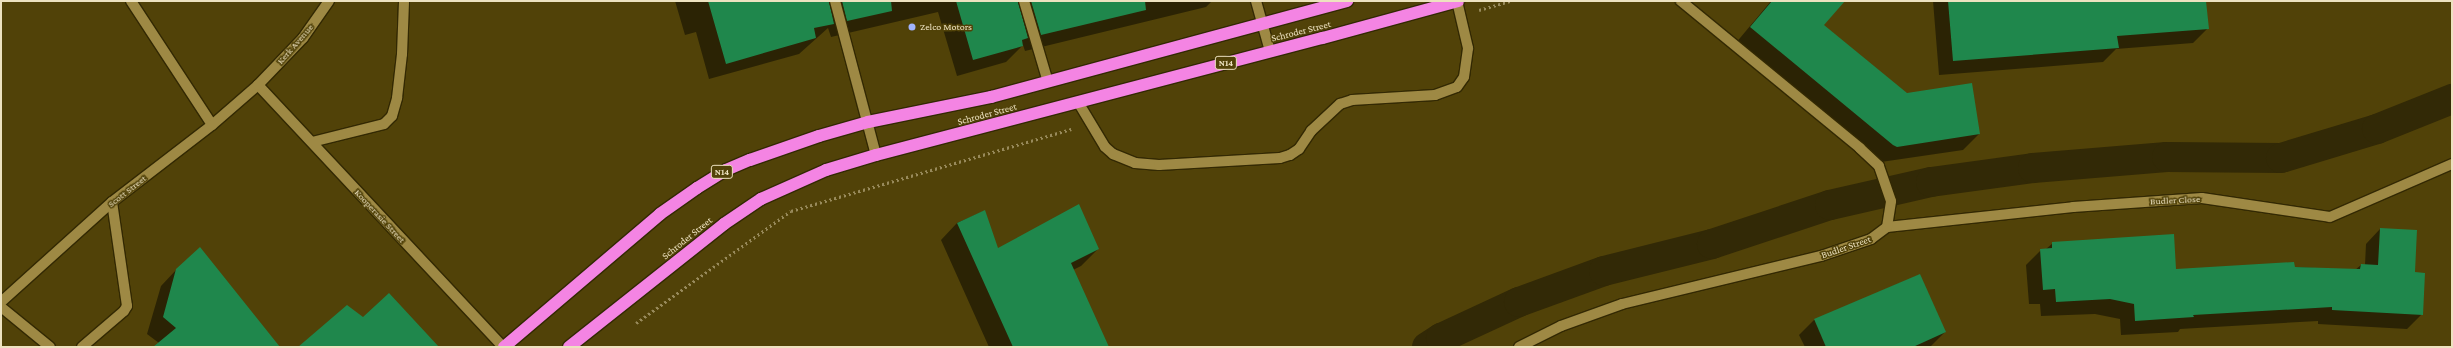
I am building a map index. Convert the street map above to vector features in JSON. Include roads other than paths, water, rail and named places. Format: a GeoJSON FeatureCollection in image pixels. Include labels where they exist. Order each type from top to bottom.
{"type":"FeatureCollection","features":[{"type":"Feature","properties":{"kind":"highway","name":"Schroder Street"},"geometry":{"type":"LineString","coordinates":[[504,347],[631,238],[697,188],[726,170],[750,160],[819,136],[868,122],[930,111],[1048,82],[1347,1]]}},
{"type":"Feature","properties":{"kind":"highway","name":"Schroder Street"},"geometry":{"type":"LineString","coordinates":[[569,347],[724,224],[761,199],[826,170],[876,155],[1458,1]]}},
{"type":"Feature","properties":{"kind":"street"},"geometry":{"type":"LineString","coordinates":[[130,1],[212,125]]}},
{"type":"Feature","properties":{"kind":"street","name":"Kerk Avenue"},"geometry":{"type":"LineString","coordinates":[[258,85],[303,38],[329,1]]}},
{"type":"Feature","properties":{"kind":"street"},"geometry":{"type":"LineString","coordinates":[[312,142],[384,124],[392,116],[397,98],[401,61],[404,1]]}},
{"type":"Feature","properties":{"kind":"street"},"geometry":{"type":"LineString","coordinates":[[835,1],[876,155]]}},
{"type":"Feature","properties":{"kind":"street"},"geometry":{"type":"LineString","coordinates":[[1024,1],[1048,82]]}},
{"type":"Feature","properties":{"kind":"street"},"geometry":{"type":"LineString","coordinates":[[1256,1],[1270,51]]}},
{"type":"Feature","properties":{"kind":"street"},"geometry":{"type":"LineString","coordinates":[[1078,102],[1105,146],[1113,154],[1135,163],[1159,165],[1280,158],[1290,155],[1299,149],[1311,131],[1340,104],[1352,100],[1435,95],[1457,87],[1464,77],[1468,48],[1458,1]]}},
{"type":"Feature","properties":{"kind":"street"},"geometry":{"type":"LineString","coordinates":[[1681,1],[1860,148],[1881,171],[1891,201],[1887,227]]}},
{"type":"Feature","properties":{"kind":"street","name":"Scott Street"},"geometry":{"type":"LineString","coordinates":[[1,302],[112,202],[212,125],[258,85]]}},
{"type":"Feature","properties":{"kind":"street","name":"Kooperasie Street"},"geometry":{"type":"LineString","coordinates":[[258,85],[504,347]]}},
{"type":"Feature","properties":{"kind":"street","name":"Budler Close"},"geometry":{"type":"LineString","coordinates":[[1887,227],[2073,207],[2202,198],[2330,217],[2452,164]]}},
{"type":"Feature","properties":{"kind":"street"},"geometry":{"type":"LineString","coordinates":[[82,347],[124,311],[127,306],[112,202]]}},
{"type":"Feature","properties":{"kind":"street","name":"Budler Street"},"geometry":{"type":"LineString","coordinates":[[1520,347],[1561,326],[1622,304],[1821,256],[1871,239],[1887,227]]}},
{"type":"Feature","properties":{"kind":"street"},"geometry":{"type":"LineString","coordinates":[[1,307],[50,347]]}},
{"type":"Feature","properties":{"kind":"waterway"},"geometry":{"type":"LineString","coordinates":[[1427,347],[1441,338],[1519,302],[1604,271],[1712,244],[1830,205],[1931,182],[2033,168],[2167,157],[2281,158],[2377,129],[2452,99]]}},
{"type":"Feature","properties":{"kind":"place","name":"Zelco Motors"},"geometry":{"type":"Point","coordinates":[912,27]}}]}
